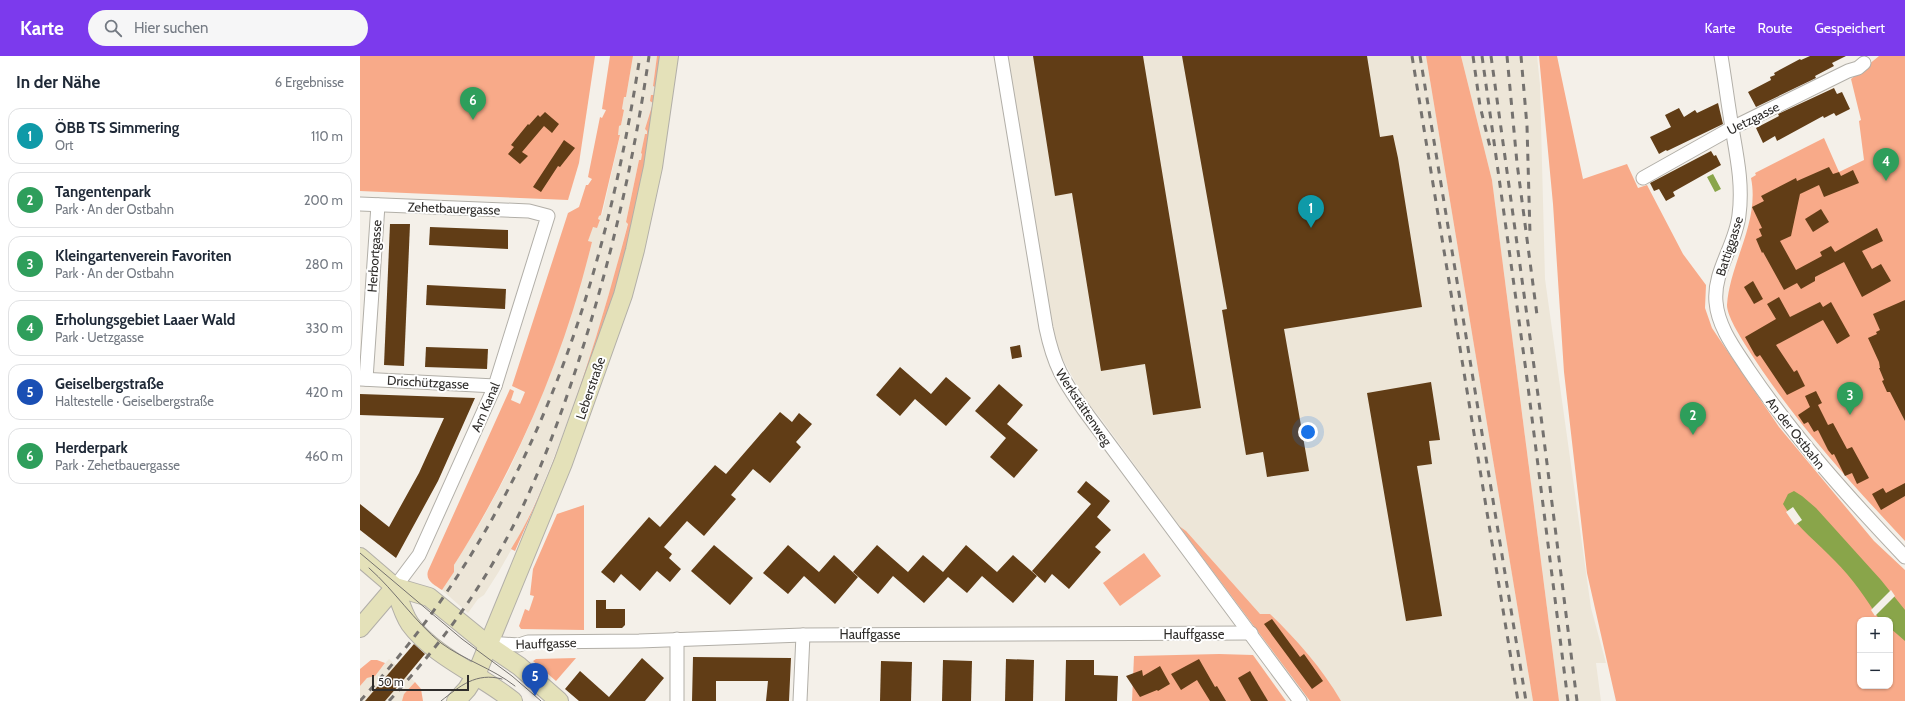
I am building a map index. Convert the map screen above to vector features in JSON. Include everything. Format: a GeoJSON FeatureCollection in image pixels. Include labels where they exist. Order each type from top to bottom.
{"type":"FeatureCollection","features":[{"type":"Feature","properties":{"kind":"main road","name":"Leberstraße"},"geometry":{"type":"LineString","coordinates":[[456,701],[467,689],[476,675],[563,463],[623,295],[636,250],[653,167],[669,56]]}},
{"type":"Feature","properties":{"kind":"main road"},"geometry":{"type":"LineString","coordinates":[[360,557],[395,587],[429,597],[488,644],[519,666],[559,701]]}},
{"type":"Feature","properties":{"kind":"main road"},"geometry":{"type":"LineString","coordinates":[[360,628],[395,587]]}},
{"type":"Feature","properties":{"kind":"main road"},"geometry":{"type":"LineString","coordinates":[[395,587],[410,623],[414,628],[438,650],[513,701]]}},
{"type":"Feature","properties":{"kind":"street","name":"Werkstättenweg"},"geometry":{"type":"LineString","coordinates":[[1001,56],[1051,350],[1058,372],[1084,410],[1300,701]]}},
{"type":"Feature","properties":{"kind":"street","name":"Battiggasse"},"geometry":{"type":"LineString","coordinates":[[1715,293],[1717,282],[1734,236],[1739,217],[1741,199],[1740,172],[1721,56]]}},
{"type":"Feature","properties":{"kind":"street","name":"Uetzgasse"},"geometry":{"type":"LineString","coordinates":[[1643,178],[1732,128],[1848,71],[1858,68],[1864,63]]}},
{"type":"Feature","properties":{"kind":"street","name":"Zehetbauergasse"},"geometry":{"type":"LineString","coordinates":[[360,204],[529,211],[548,216]]}},
{"type":"Feature","properties":{"kind":"street","name":"Herbortgasse"},"geometry":{"type":"LineString","coordinates":[[363,379],[378,205]]}},
{"type":"Feature","properties":{"kind":"street","name":"Am Kanal"},"geometry":{"type":"LineString","coordinates":[[395,587],[419,555],[495,386],[548,216]]}},
{"type":"Feature","properties":{"kind":"street","name":"An der Ostbahn"},"geometry":{"type":"LineString","coordinates":[[1715,293],[1717,311],[1730,342],[1763,392],[1820,464],[1905,557]]}},
{"type":"Feature","properties":{"kind":"street","name":"Drischützgasse"},"geometry":{"type":"LineString","coordinates":[[363,379],[495,386]]}},
{"type":"Feature","properties":{"kind":"street","name":"Hauffgasse"},"geometry":{"type":"LineString","coordinates":[[488,644],[519,645],[528,642],[639,641],[677,638],[802,635],[1251,633]]}},
{"type":"Feature","properties":{"kind":"street"},"geometry":{"type":"LineString","coordinates":[[800,701],[802,635]]}},
{"type":"Feature","properties":{"kind":"street"},"geometry":{"type":"LineString","coordinates":[[677,638],[677,701]]}},
{"type":"Feature","properties":{"kind":"shaded area"},"geometry":{"type":"Polygon","coordinates":[[[360,56],[595,56],[579,163],[568,200],[360,191],[360,56]]]}},
{"type":"Feature","properties":{"kind":"shaded area"},"geometry":{"type":"Polygon","coordinates":[[[610,56],[633,56],[626,97],[624,97],[622,109],[624,110],[621,125],[619,126],[618,135],[620,135],[601,215],[598,219],[600,220],[597,228],[593,227],[588,241],[592,242],[581,285],[553,369],[518,450],[477,527],[454,565],[454,572],[442,590],[429,580],[427,574],[428,571],[510,389],[514,391],[511,400],[520,404],[525,392],[512,386],[568,213],[579,207],[586,185],[588,185],[592,179],[588,177],[600,117],[602,118],[606,110],[602,109],[610,56]]]}},
{"type":"Feature","properties":{"kind":"shaded area"},"geometry":{"type":"Polygon","coordinates":[[[633,56],[657,56],[653,86],[655,87],[647,134],[645,135],[641,160],[639,160],[626,222],[628,223],[613,281],[584,377],[540,492],[523,529],[498,573],[484,595],[478,599],[468,613],[442,590],[454,572],[454,565],[484,516],[509,470],[530,424],[555,362],[592,243],[588,241],[592,228],[599,224],[599,215],[602,215],[620,136],[618,135],[618,130],[619,125],[621,125],[624,110],[622,109],[624,97],[626,97],[633,56]]]}},
{"type":"Feature","properties":{"kind":"shaded area"},"geometry":{"type":"Polygon","coordinates":[[[657,56],[662,56],[652,131],[619,284],[604,320],[574,409],[551,469],[515,551],[511,549],[536,502],[563,436],[586,370],[608,297],[628,224],[626,222],[639,160],[641,160],[645,134],[647,134],[645,129],[653,103],[650,101],[651,95],[654,95],[655,87],[653,86],[657,56]]]}},
{"type":"Feature","properties":{"kind":"shaded area"},"geometry":{"type":"Polygon","coordinates":[[[1006,56],[1426,56],[1533,701],[1310,701],[1239,608],[1102,420],[1084,398],[1055,345],[1006,56]]]}},
{"type":"Feature","properties":{"kind":"shaded area"},"geometry":{"type":"Polygon","coordinates":[[[1426,56],[1461,56],[1492,180],[1559,701],[1533,701],[1426,56]]]}},
{"type":"Feature","properties":{"kind":"shaded area"},"geometry":{"type":"Polygon","coordinates":[[[1461,56],[1537,56],[1540,85],[1545,279],[1591,608],[1606,663],[1596,663],[1601,701],[1559,701],[1492,180],[1461,56]]]}},
{"type":"Feature","properties":{"kind":"shaded area"},"geometry":{"type":"Polygon","coordinates":[[[1539,56],[1557,56],[1583,179],[1627,164],[1638,188],[1647,185],[1683,254],[1706,285],[1705,308],[1712,328],[1720,340],[1779,427],[1874,541],[1905,570],[1905,701],[1616,701],[1587,573],[1564,372],[1553,204],[1539,56]]]}},
{"type":"Feature","properties":{"kind":"shaded area"},"geometry":{"type":"Polygon","coordinates":[[[1879,56],[1905,56],[1905,541],[1862,495],[1801,423],[1782,398],[1740,337],[1731,320],[1727,305],[1733,273],[1748,226],[1753,194],[1751,178],[1756,175],[1755,173],[1824,138],[1839,172],[1864,160],[1859,121],[1861,120],[1851,79],[1879,56]]]}},
{"type":"Feature","properties":{"kind":"shaded area"},"geometry":{"type":"Polygon","coordinates":[[[1713,174],[1721,189],[1715,192],[1707,177],[1713,174]]]}},
{"type":"Feature","properties":{"kind":"shaded area"},"geometry":{"type":"Polygon","coordinates":[[[1794,491],[1816,508],[1881,580],[1905,610],[1905,641],[1893,631],[1893,617],[1878,617],[1847,574],[1788,513],[1783,504],[1788,494],[1794,491]]]}},
{"type":"Feature","properties":{"kind":"shaded area"},"geometry":{"type":"Polygon","coordinates":[[[584,505],[584,630],[521,629],[519,626],[525,609],[529,611],[534,596],[530,595],[533,569],[557,514],[584,505]]]}},
{"type":"Feature","properties":{"kind":"shaded area"},"geometry":{"type":"Polygon","coordinates":[[[1179,526],[1186,531],[1260,614],[1270,614],[1290,634],[1326,677],[1341,701],[1310,701],[1179,526]]]}},
{"type":"Feature","properties":{"kind":"shaded area"},"geometry":{"type":"Polygon","coordinates":[[[1144,553],[1161,576],[1120,606],[1103,583],[1144,553]]]}},
{"type":"Feature","properties":{"kind":"shaded area"},"geometry":{"type":"Polygon","coordinates":[[[1219,654],[1253,655],[1286,701],[1132,701],[1134,656],[1219,654]]]}},
{"type":"Feature","properties":{"kind":"shaded area"},"geometry":{"type":"Polygon","coordinates":[[[576,658],[556,681],[533,661],[536,659],[576,658]]]}},
{"type":"Feature","properties":{"kind":"shaded area"},"geometry":{"type":"Polygon","coordinates":[[[389,659],[415,682],[404,694],[404,699],[402,701],[360,701],[360,686],[367,678],[375,675],[389,659]]]}},
{"type":"Feature","properties":{"kind":"shaded area"},"geometry":{"type":"Polygon","coordinates":[[[371,660],[377,660],[385,663],[375,676],[367,678],[360,686],[360,669],[371,660]]]}},
{"type":"Feature","properties":{"kind":"shaded area"},"geometry":{"type":"Polygon","coordinates":[[[415,682],[421,689],[423,701],[402,701],[404,694],[415,682]]]}},
{"type":"Feature","properties":{"kind":"pier"},"geometry":{"type":"Polygon","coordinates":[[[1793,507],[1802,520],[1795,525],[1786,512],[1793,507]]]}},
{"type":"Feature","properties":{"kind":"pier"},"geometry":{"type":"Polygon","coordinates":[[[1891,590],[1895,596],[1875,616],[1871,610],[1891,590]]]}},
{"type":"Feature","properties":{"kind":"building"},"geometry":{"type":"Polygon","coordinates":[[[1033,56],[1143,56],[1201,408],[1153,415],[1145,364],[1101,371],[1072,193],[1055,196],[1033,56]]]}},
{"type":"Feature","properties":{"kind":"building"},"geometry":{"type":"Polygon","coordinates":[[[1182,56],[1367,56],[1380,137],[1393,135],[1422,307],[1284,329],[1309,471],[1267,477],[1263,452],[1246,455],[1222,310],[1227,309],[1182,56]]]}},
{"type":"Feature","properties":{"kind":"building"},"geometry":{"type":"Polygon","coordinates":[[[1810,56],[1846,56],[1832,63],[1834,66],[1815,76],[1816,78],[1756,107],[1748,92],[1771,80],[1770,77],[1775,75],[1774,73],[1800,59],[1801,60],[1810,56]]]}},
{"type":"Feature","properties":{"kind":"building"},"geometry":{"type":"Polygon","coordinates":[[[1834,88],[1837,94],[1842,92],[1850,109],[1836,116],[1834,113],[1824,118],[1823,116],[1777,141],[1775,136],[1763,143],[1756,128],[1779,116],[1778,114],[1834,88]]]}},
{"type":"Feature","properties":{"kind":"building"},"geometry":{"type":"Polygon","coordinates":[[[1718,103],[1723,124],[1659,154],[1650,137],[1671,127],[1665,115],[1679,108],[1684,117],[1695,110],[1697,113],[1718,103]]]}},
{"type":"Feature","properties":{"kind":"building"},"geometry":{"type":"Polygon","coordinates":[[[545,112],[559,124],[552,133],[544,126],[522,152],[528,156],[520,164],[508,154],[514,147],[511,145],[528,124],[529,125],[538,115],[540,117],[545,112]]]}},
{"type":"Feature","properties":{"kind":"building"},"geometry":{"type":"Polygon","coordinates":[[[564,140],[575,148],[560,167],[558,166],[541,192],[533,187],[564,140]]]}},
{"type":"Feature","properties":{"kind":"building"},"geometry":{"type":"Polygon","coordinates":[[[1711,151],[1714,156],[1716,155],[1721,165],[1673,192],[1675,196],[1666,201],[1659,189],[1654,191],[1650,183],[1711,151]]]}},
{"type":"Feature","properties":{"kind":"building"},"geometry":{"type":"Polygon","coordinates":[[[1829,167],[1833,174],[1839,172],[1841,176],[1853,170],[1859,183],[1824,197],[1819,185],[1800,194],[1791,236],[1780,241],[1796,270],[1822,256],[1820,252],[1831,246],[1835,252],[1877,228],[1883,241],[1862,251],[1872,269],[1881,264],[1891,281],[1862,297],[1844,262],[1815,277],[1815,281],[1801,289],[1797,283],[1784,290],[1763,252],[1762,253],[1756,239],[1762,236],[1759,229],[1762,228],[1752,207],[1764,201],[1761,196],[1796,178],[1797,181],[1829,167]]]}},
{"type":"Feature","properties":{"kind":"building"},"geometry":{"type":"Polygon","coordinates":[[[1821,209],[1829,222],[1813,232],[1805,219],[1821,209]]]}},
{"type":"Feature","properties":{"kind":"building"},"geometry":{"type":"Polygon","coordinates":[[[390,224],[410,224],[404,366],[384,365],[390,224]]]}},
{"type":"Feature","properties":{"kind":"building"},"geometry":{"type":"Polygon","coordinates":[[[430,227],[508,230],[508,249],[429,245],[430,227]]]}},
{"type":"Feature","properties":{"kind":"building"},"geometry":{"type":"Polygon","coordinates":[[[1753,281],[1763,299],[1754,304],[1744,287],[1753,281]]]}},
{"type":"Feature","properties":{"kind":"building"},"geometry":{"type":"Polygon","coordinates":[[[427,285],[506,289],[505,309],[426,305],[427,285]]]}},
{"type":"Feature","properties":{"kind":"building"},"geometry":{"type":"Polygon","coordinates":[[[1779,297],[1790,317],[1820,302],[1823,307],[1831,302],[1850,336],[1837,344],[1823,320],[1776,345],[1794,372],[1797,370],[1805,386],[1787,395],[1760,355],[1757,357],[1755,355],[1745,337],[1776,319],[1767,304],[1779,297]]]}},
{"type":"Feature","properties":{"kind":"building"},"geometry":{"type":"Polygon","coordinates":[[[1905,300],[1905,421],[1890,392],[1887,392],[1882,381],[1884,380],[1879,368],[1879,362],[1868,338],[1877,334],[1876,332],[1880,330],[1873,314],[1905,300]]]}},
{"type":"Feature","properties":{"kind":"building"},"geometry":{"type":"Polygon","coordinates":[[[1020,345],[1022,357],[1012,359],[1010,347],[1020,345]]]}},
{"type":"Feature","properties":{"kind":"building"},"geometry":{"type":"Polygon","coordinates":[[[426,347],[488,349],[487,369],[425,367],[426,347]]]}},
{"type":"Feature","properties":{"kind":"building"},"geometry":{"type":"Polygon","coordinates":[[[900,367],[931,394],[946,377],[971,398],[946,426],[915,399],[900,416],[876,395],[900,367]]]}},
{"type":"Feature","properties":{"kind":"building"},"geometry":{"type":"Polygon","coordinates":[[[1431,382],[1440,440],[1429,441],[1432,464],[1417,466],[1442,616],[1406,621],[1367,393],[1431,382]]]}},
{"type":"Feature","properties":{"kind":"building"},"geometry":{"type":"Polygon","coordinates":[[[999,384],[1023,405],[1007,424],[1038,450],[1014,478],[990,457],[1006,438],[975,411],[999,384]]]}},
{"type":"Feature","properties":{"kind":"building"},"geometry":{"type":"Polygon","coordinates":[[[1816,391],[1822,403],[1818,405],[1828,425],[1833,423],[1847,449],[1852,447],[1869,478],[1857,484],[1852,473],[1845,476],[1834,454],[1832,455],[1828,450],[1818,430],[1814,432],[1808,422],[1804,424],[1798,415],[1810,407],[1805,396],[1816,391]]]}},
{"type":"Feature","properties":{"kind":"building"},"geometry":{"type":"Polygon","coordinates":[[[360,394],[475,398],[438,481],[396,558],[360,530],[360,504],[389,527],[419,473],[444,418],[360,415],[360,394]]]}},
{"type":"Feature","properties":{"kind":"building"},"geometry":{"type":"Polygon","coordinates":[[[780,412],[792,422],[799,413],[812,424],[796,442],[801,447],[770,483],[753,469],[731,495],[736,499],[704,536],[687,521],[664,547],[672,554],[669,558],[681,569],[670,582],[657,571],[640,591],[621,574],[614,583],[601,572],[649,517],[660,527],[715,465],[726,474],[780,412]]]}},
{"type":"Feature","properties":{"kind":"building"},"geometry":{"type":"Polygon","coordinates":[[[1086,481],[1110,501],[1097,517],[1111,530],[1095,547],[1101,552],[1069,589],[1052,574],[1045,583],[1032,571],[1091,504],[1077,492],[1086,481]]]}},
{"type":"Feature","properties":{"kind":"building"},"geometry":{"type":"Polygon","coordinates":[[[1905,483],[1905,496],[1881,510],[1872,494],[1883,488],[1886,493],[1905,483]]]}},
{"type":"Feature","properties":{"kind":"building"},"geometry":{"type":"Polygon","coordinates":[[[714,545],[753,578],[730,605],[691,571],[714,545]]]}},
{"type":"Feature","properties":{"kind":"building"},"geometry":{"type":"Polygon","coordinates":[[[788,545],[819,572],[834,555],[858,577],[835,604],[804,576],[788,594],[763,573],[788,545]]]}},
{"type":"Feature","properties":{"kind":"building"},"geometry":{"type":"Polygon","coordinates":[[[877,545],[908,572],[923,555],[943,572],[966,545],[997,572],[1013,555],[1037,576],[1013,603],[982,576],[967,593],[948,577],[924,603],[893,576],[878,594],[853,572],[877,545]]]}},
{"type":"Feature","properties":{"kind":"building"},"geometry":{"type":"Polygon","coordinates":[[[596,600],[606,600],[606,609],[625,609],[625,625],[622,628],[596,628],[596,600]]]}},
{"type":"Feature","properties":{"kind":"building"},"geometry":{"type":"Polygon","coordinates":[[[1272,619],[1300,657],[1304,654],[1323,681],[1312,689],[1264,624],[1272,619]]]}},
{"type":"Feature","properties":{"kind":"building"},"geometry":{"type":"Polygon","coordinates":[[[414,644],[425,654],[405,678],[385,701],[365,701],[414,644]]]}},
{"type":"Feature","properties":{"kind":"building"},"geometry":{"type":"Polygon","coordinates":[[[693,657],[791,658],[789,701],[766,701],[768,681],[716,681],[716,701],[692,701],[693,657]]]}},
{"type":"Feature","properties":{"kind":"building"},"geometry":{"type":"Polygon","coordinates":[[[642,658],[664,678],[645,701],[579,701],[565,689],[580,671],[609,697],[642,658]]]}},
{"type":"Feature","properties":{"kind":"building"},"geometry":{"type":"Polygon","coordinates":[[[1006,659],[1034,660],[1033,701],[1005,701],[1006,659]]]}},
{"type":"Feature","properties":{"kind":"building"},"geometry":{"type":"Polygon","coordinates":[[[1199,659],[1215,687],[1217,686],[1226,701],[1210,701],[1197,680],[1181,690],[1171,674],[1199,659]]]}},
{"type":"Feature","properties":{"kind":"building"},"geometry":{"type":"Polygon","coordinates":[[[943,660],[972,661],[971,701],[942,701],[943,660]]]}},
{"type":"Feature","properties":{"kind":"building"},"geometry":{"type":"Polygon","coordinates":[[[1066,660],[1094,660],[1094,675],[1118,676],[1117,701],[1065,701],[1066,660]]]}},
{"type":"Feature","properties":{"kind":"building"},"geometry":{"type":"Polygon","coordinates":[[[881,661],[912,662],[911,701],[880,701],[881,661]]]}},
{"type":"Feature","properties":{"kind":"building"},"geometry":{"type":"Polygon","coordinates":[[[1160,666],[1170,684],[1158,691],[1157,690],[1140,697],[1126,676],[1142,670],[1143,676],[1160,666]]]}},
{"type":"Feature","properties":{"kind":"building"},"geometry":{"type":"Polygon","coordinates":[[[1250,671],[1268,701],[1251,701],[1238,678],[1250,671]]]}},
{"type":"Feature","properties":{"kind":"tram line"},"geometry":{"type":"LineString","coordinates":[[360,553],[462,639],[512,676],[541,701]]}},
{"type":"Feature","properties":{"kind":"tram line"},"geometry":{"type":"LineString","coordinates":[[369,568],[422,625],[441,643],[497,674],[515,686]]}},
{"type":"Feature","properties":{"kind":"tram line"},"geometry":{"type":"LineString","coordinates":[[441,701],[455,690],[476,679],[484,677],[502,679]]}},
{"type":"Feature","properties":{"kind":"railway"},"geometry":{"type":"LineString","coordinates":[[360,701],[419,631],[469,557],[513,480],[549,401],[579,318],[604,233],[624,145],[640,56]]}},
{"type":"Feature","properties":{"kind":"railway"},"geometry":{"type":"LineString","coordinates":[[389,701],[447,632],[485,576],[519,515],[547,450],[584,344],[618,222],[643,98],[649,56]]}},
{"type":"Feature","properties":{"kind":"railway"},"geometry":{"type":"LineString","coordinates":[[1412,56],[1518,701]]}},
{"type":"Feature","properties":{"kind":"railway"},"geometry":{"type":"LineString","coordinates":[[1420,56],[1526,701]]}},
{"type":"Feature","properties":{"kind":"railway"},"geometry":{"type":"LineString","coordinates":[[1473,56],[1480,106],[1491,151]]}},
{"type":"Feature","properties":{"kind":"railway"},"geometry":{"type":"LineString","coordinates":[[1482,56],[1526,371],[1568,701]]}},
{"type":"Feature","properties":{"kind":"railway"},"geometry":{"type":"LineString","coordinates":[[1491,56],[1542,424],[1577,701]]}},
{"type":"Feature","properties":{"kind":"railway"},"geometry":{"type":"LineString","coordinates":[[1507,56],[1517,163],[1537,315]]}},
{"type":"Feature","properties":{"kind":"railway"},"geometry":{"type":"LineString","coordinates":[[1521,56],[1527,126],[1530,234]]}},
{"type":"Feature","properties":{"kind":"place","name":"Herderpark"},"geometry":{"type":"Point","coordinates":[473,120]}},
{"type":"Feature","properties":{"kind":"place","name":"Erholungsgebiet Laaer Wald"},"geometry":{"type":"Point","coordinates":[1886,181]}},
{"type":"Feature","properties":{"kind":"place","name":"ÖBB TS Simmering"},"geometry":{"type":"Point","coordinates":[1311,228]}},
{"type":"Feature","properties":{"kind":"place","name":"Kleingartenverein Favoriten"},"geometry":{"type":"Point","coordinates":[1850,415]}},
{"type":"Feature","properties":{"kind":"place","name":"Tangentenpark"},"geometry":{"type":"Point","coordinates":[1693,435]}},
{"type":"Feature","properties":{"kind":"place","name":"Geiselbergstraße"},"geometry":{"type":"Point","coordinates":[535,696]}}]}
